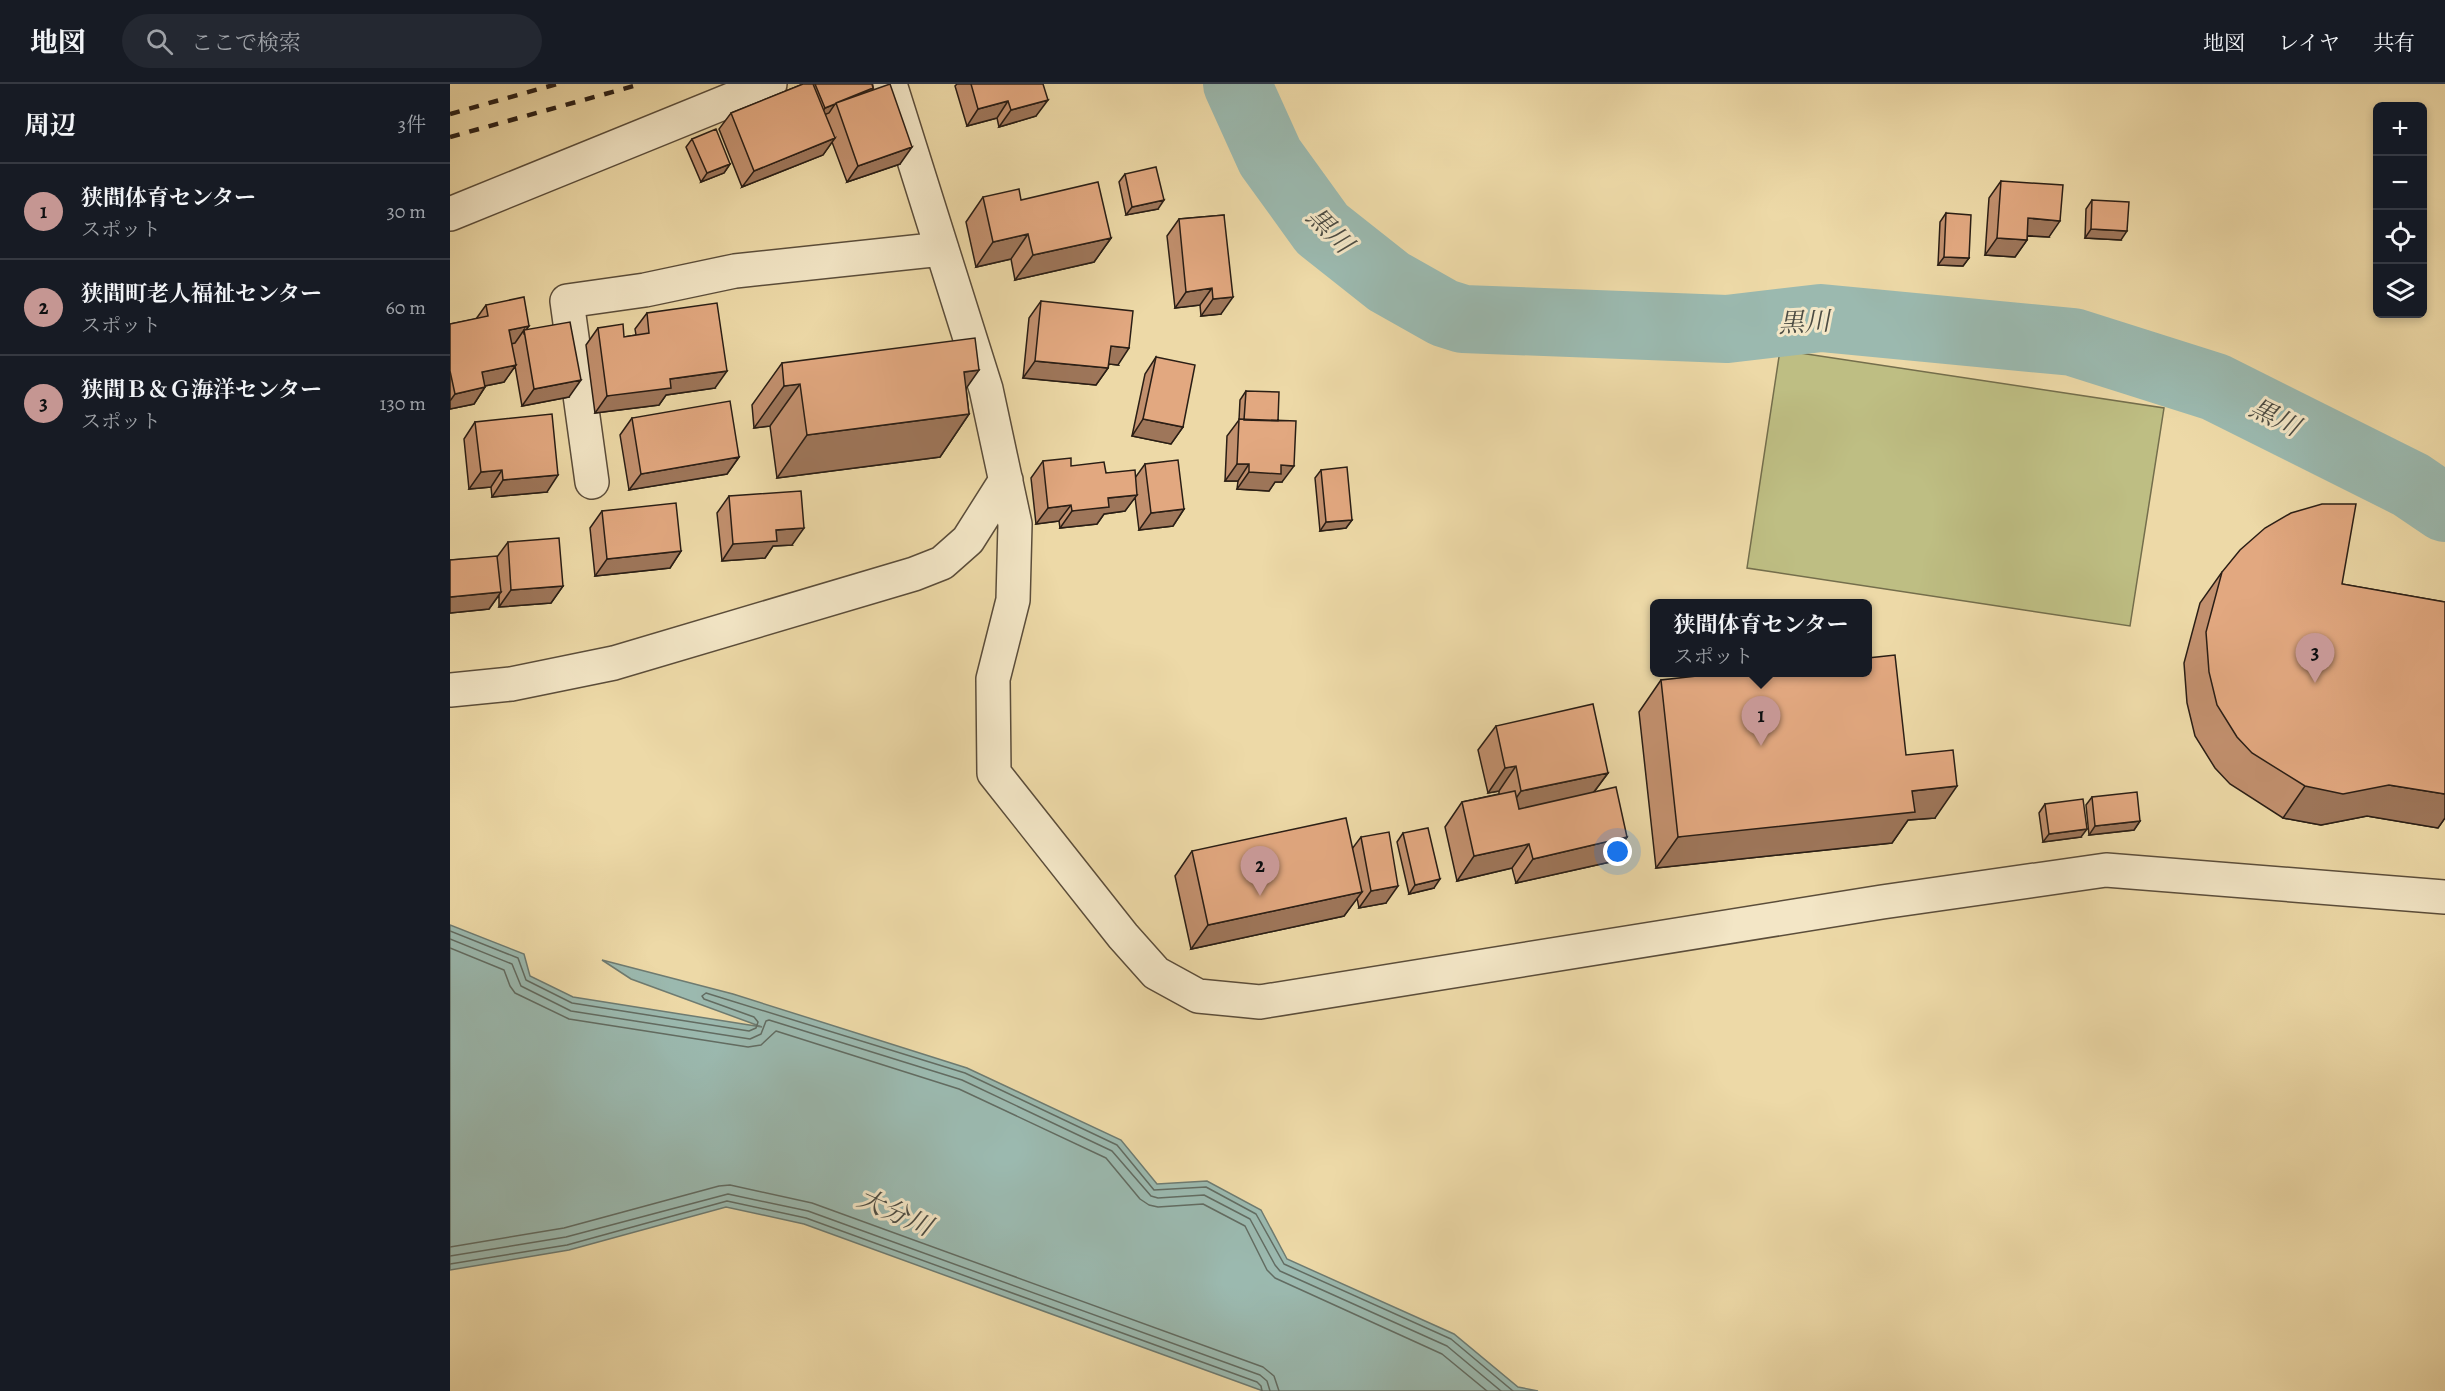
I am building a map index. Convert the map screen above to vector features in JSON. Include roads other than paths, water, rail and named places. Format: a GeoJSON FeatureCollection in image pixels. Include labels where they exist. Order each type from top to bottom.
{"type":"FeatureCollection","features":[{"type":"Feature","properties":{"kind":"street"},"geometry":{"type":"LineString","coordinates":[[450,214],[770,84]]}},
{"type":"Feature","properties":{"kind":"street"},"geometry":{"type":"LineString","coordinates":[[890,84],[986,389],[1015,524],[1013,600],[993,679],[994,773],[1155,973],[1198,996],[1260,1002],[1870,903],[2106,870],[2445,897]]}},
{"type":"Feature","properties":{"kind":"street"},"geometry":{"type":"LineString","coordinates":[[592,483],[567,301],[645,291],[735,271],[942,249]]}},
{"type":"Feature","properties":{"kind":"street"},"geometry":{"type":"LineString","coordinates":[[450,690],[511,684],[614,663],[914,574],[942,563],[968,540],[1005,480]]}},
{"type":"Feature","properties":{"kind":"water","name":"大分川"},"geometry":{"type":"Polygon","coordinates":[[[450,925],[524,954],[530,976],[573,997],[762,1027],[631,979],[602,960],[733,994],[967,1068],[1121,1140],[1157,1184],[1207,1181],[1261,1210],[1287,1259],[1454,1334],[1518,1387],[1538,1391],[1263,1391],[804,1224],[726,1207],[569,1250],[450,1270],[450,925]]]}},
{"type":"Feature","properties":{"kind":"waterway","name":"黒川"},"geometry":{"type":"LineString","coordinates":[[1237,84],[1270,157],[1322,229],[1389,282],[1444,313],[1463,319],[1727,329],[1821,318],[2073,342],[2215,387],[2411,485],[2445,508]]}},
{"type":"Feature","properties":{"kind":"railway"},"geometry":{"type":"LineString","coordinates":[[450,114],[557,84]]}},
{"type":"Feature","properties":{"kind":"railway"},"geometry":{"type":"LineString","coordinates":[[450,137],[641,84]]}},
{"type":"Feature","properties":{"kind":"place","name":"狭間Ｂ＆Ｇ海洋センター"},"geometry":{"type":"Point","coordinates":[2315,683]}},
{"type":"Feature","properties":{"kind":"place","name":"狭間体育センター"},"geometry":{"type":"Point","coordinates":[1761,746]}},
{"type":"Feature","properties":{"kind":"place","name":"狭間町老人福祉センター"},"geometry":{"type":"Point","coordinates":[1260,896]}}]}
